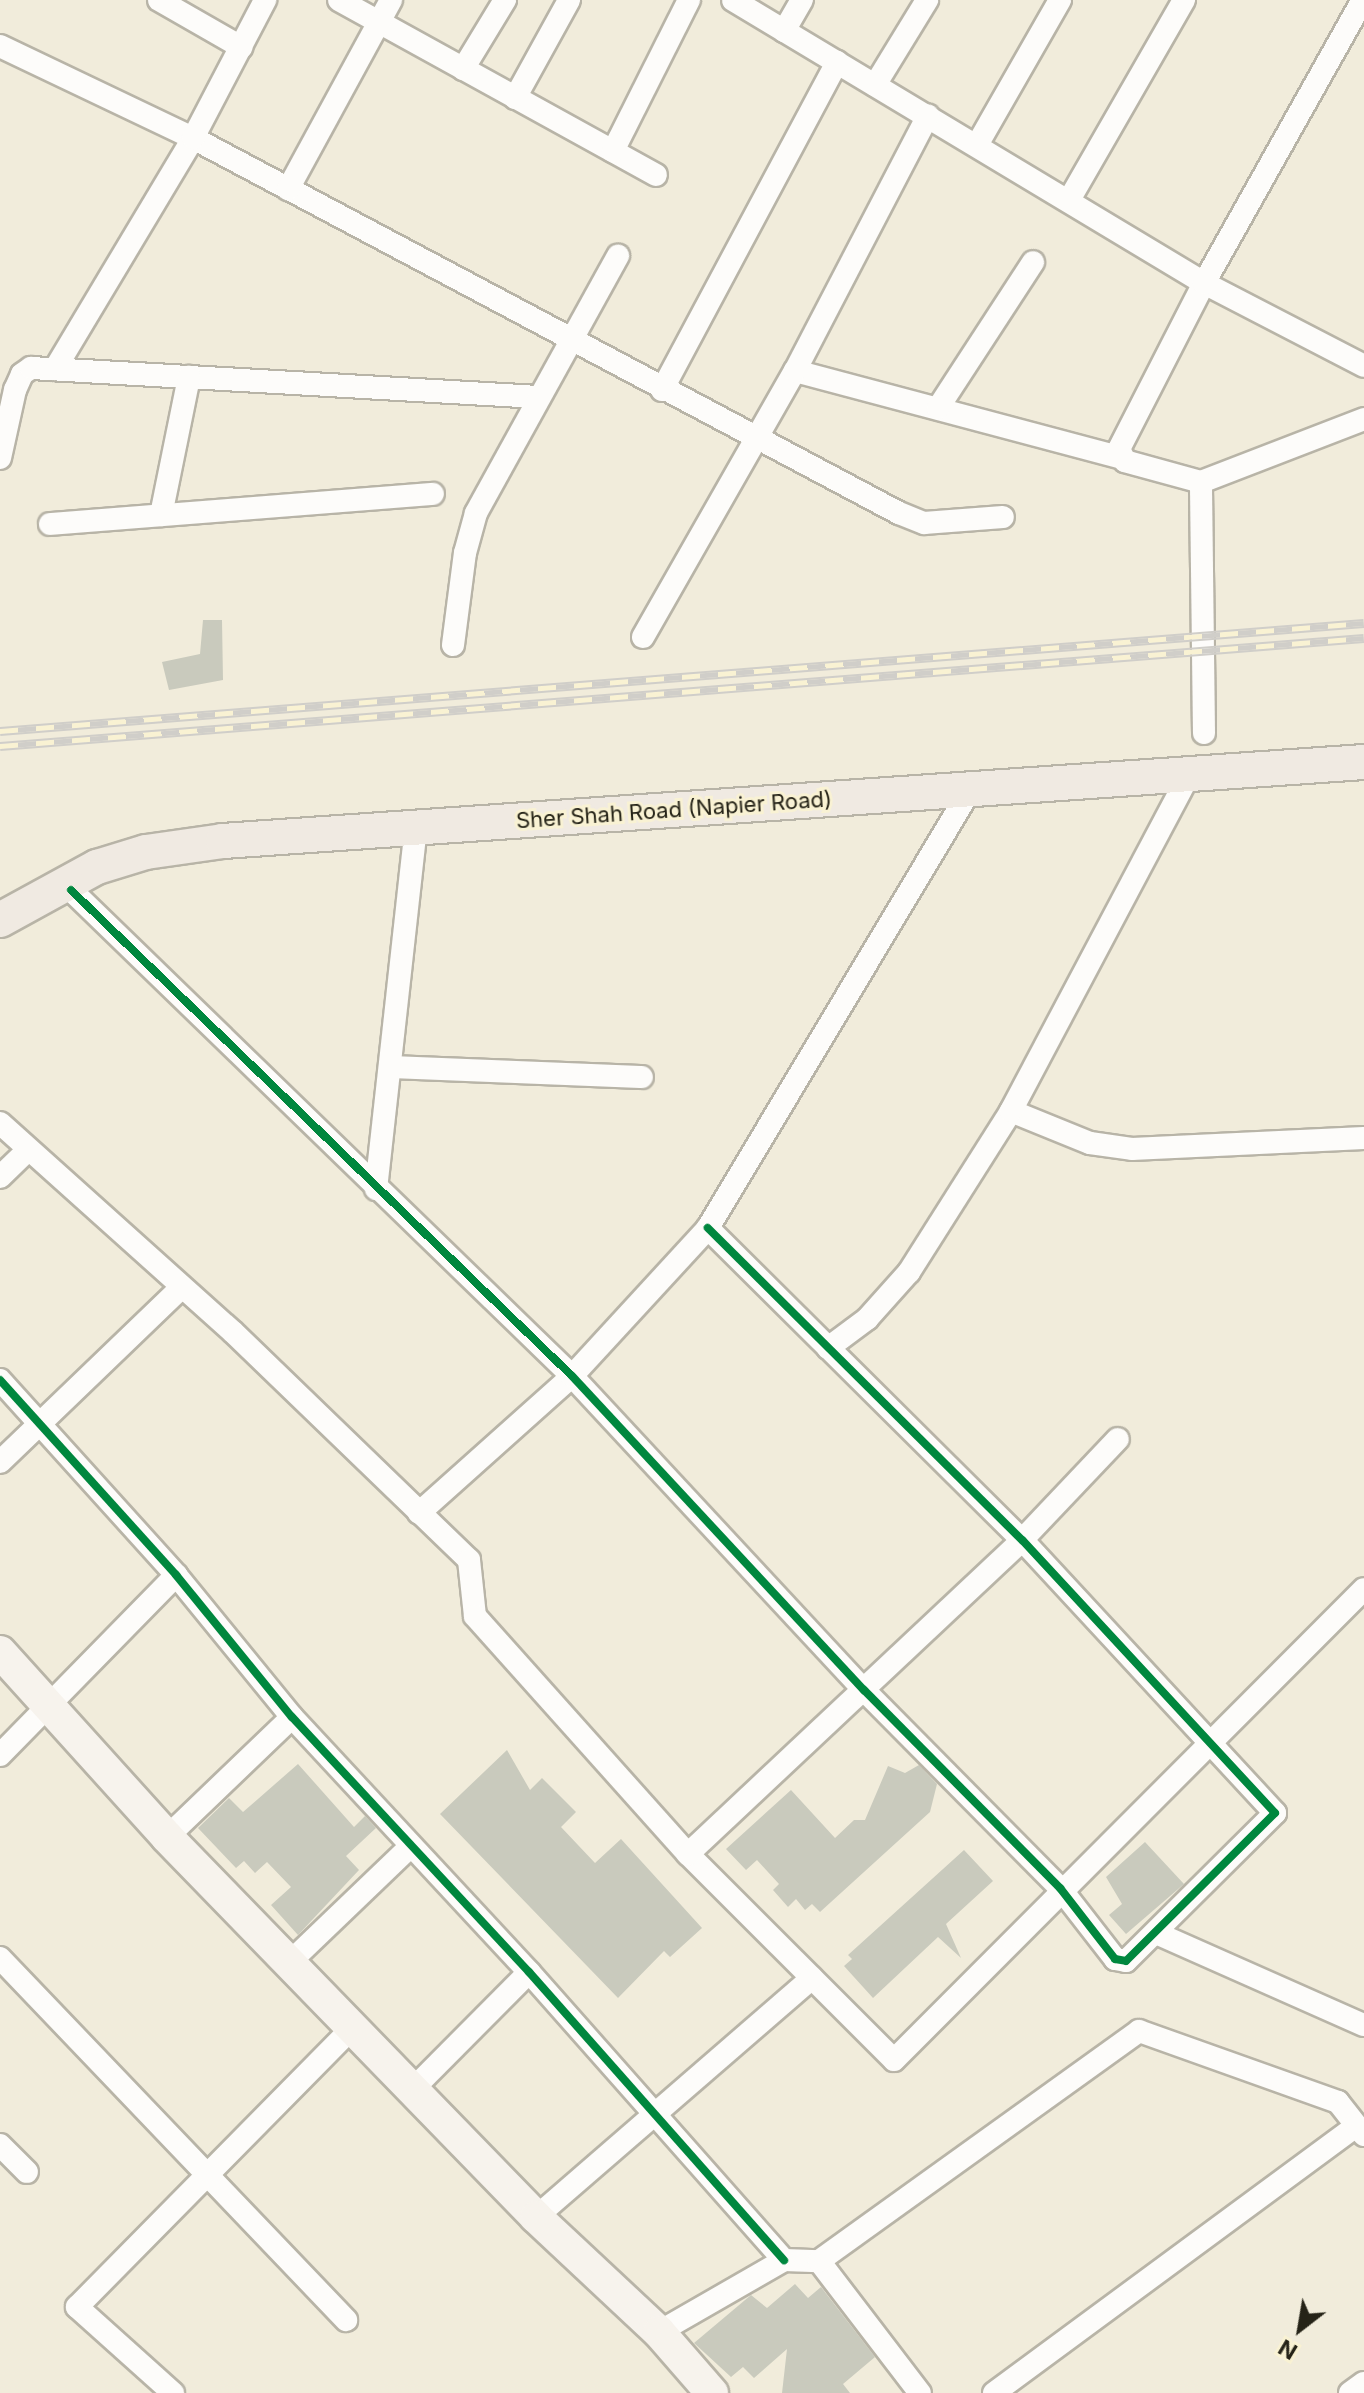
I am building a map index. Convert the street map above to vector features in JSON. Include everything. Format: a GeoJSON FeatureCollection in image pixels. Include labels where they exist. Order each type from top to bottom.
{"type":"FeatureCollection","features":[{"type":"Feature","properties":{"kind":"main road","name":"Sher Shah Road (Napier Road)"},"geometry":{"type":"LineString","coordinates":[[0,920],[97,867],[146,852],[223,841],[1364,762]]}},
{"type":"Feature","properties":{"kind":"main road"},"geometry":{"type":"LineString","coordinates":[[0,1652],[167,1837],[355,2025],[536,2217],[659,2332],[712,2393]]}},
{"type":"Feature","properties":{"kind":"street"},"geometry":{"type":"LineString","coordinates":[[159,0],[241,47]]}},
{"type":"Feature","properties":{"kind":"street"},"geometry":{"type":"LineString","coordinates":[[55,369],[193,138],[265,0]]}},
{"type":"Feature","properties":{"kind":"street"},"geometry":{"type":"LineString","coordinates":[[339,0],[656,175]]}},
{"type":"Feature","properties":{"kind":"street"},"geometry":{"type":"LineString","coordinates":[[288,189],[391,0]]}},
{"type":"Feature","properties":{"kind":"street"},"geometry":{"type":"LineString","coordinates":[[463,69],[505,0]]}},
{"type":"Feature","properties":{"kind":"street"},"geometry":{"type":"LineString","coordinates":[[515,98],[569,0]]}},
{"type":"Feature","properties":{"kind":"street"},"geometry":{"type":"LineString","coordinates":[[613,151],[689,0]]}},
{"type":"Feature","properties":{"kind":"street"},"geometry":{"type":"LineString","coordinates":[[733,0],[1204,283],[1364,366]]}},
{"type":"Feature","properties":{"kind":"street"},"geometry":{"type":"LineString","coordinates":[[784,31],[802,0]]}},
{"type":"Feature","properties":{"kind":"street"},"geometry":{"type":"LineString","coordinates":[[875,85],[927,0]]}},
{"type":"Feature","properties":{"kind":"street"},"geometry":{"type":"LineString","coordinates":[[977,145],[1060,0]]}},
{"type":"Feature","properties":{"kind":"street"},"geometry":{"type":"LineString","coordinates":[[1069,200],[1184,0]]}},
{"type":"Feature","properties":{"kind":"street"},"geometry":{"type":"LineString","coordinates":[[1119,457],[1204,283],[1363,0]]}},
{"type":"Feature","properties":{"kind":"street"},"geometry":{"type":"LineString","coordinates":[[0,46],[193,138],[662,390],[924,523],[1003,517]]}},
{"type":"Feature","properties":{"kind":"street"},"geometry":{"type":"LineString","coordinates":[[662,390],[837,62]]}},
{"type":"Feature","properties":{"kind":"street"},"geometry":{"type":"LineString","coordinates":[[643,637],[795,371],[928,116]]}},
{"type":"Feature","properties":{"kind":"street"},"geometry":{"type":"LineString","coordinates":[[453,645],[465,553],[476,513],[568,340],[618,256]]}},
{"type":"Feature","properties":{"kind":"street"},"geometry":{"type":"LineString","coordinates":[[938,408],[1033,262]]}},
{"type":"Feature","properties":{"kind":"street"},"geometry":{"type":"LineString","coordinates":[[0,458],[22,374],[31,368],[538,397]]}},
{"type":"Feature","properties":{"kind":"street"},"geometry":{"type":"LineString","coordinates":[[795,371],[1119,457],[1201,482],[1364,419]]}},
{"type":"Feature","properties":{"kind":"street"},"geometry":{"type":"LineString","coordinates":[[161,515],[189,377]]}},
{"type":"Feature","properties":{"kind":"street"},"geometry":{"type":"LineString","coordinates":[[1201,482],[1204,733]]}},
{"type":"Feature","properties":{"kind":"street"},"geometry":{"type":"LineString","coordinates":[[50,524],[433,494]]}},
{"type":"Feature","properties":{"kind":"street"},"geometry":{"type":"LineString","coordinates":[[828,1348],[867,1319],[909,1272],[1011,1111],[1183,786]]}},
{"type":"Feature","properties":{"kind":"street"},"geometry":{"type":"LineString","coordinates":[[419,1513],[572,1376],[708,1228],[964,801]]}},
{"type":"Feature","properties":{"kind":"street"},"geometry":{"type":"LineString","coordinates":[[376,1189],[414,843]]}},
{"type":"Feature","properties":{"kind":"street"},"geometry":{"type":"LineString","coordinates":[[71,890],[572,1376],[864,1690],[1060,1888],[1115,1959],[1126,1961],[1275,1813],[1214,1743],[1022,1540],[708,1228]]}},
{"type":"Feature","properties":{"kind":"street"},"geometry":{"type":"LineString","coordinates":[[390,1067],[642,1077]]}},
{"type":"Feature","properties":{"kind":"street"},"geometry":{"type":"LineString","coordinates":[[1011,1111],[1090,1143],[1132,1149],[1364,1138]]}},
{"type":"Feature","properties":{"kind":"street"},"geometry":{"type":"LineString","coordinates":[[0,1123],[392,1481],[419,1513],[469,1560],[475,1616],[688,1854],[894,2060],[1060,1888],[1214,1743],[1364,1589]]}},
{"type":"Feature","properties":{"kind":"street"},"geometry":{"type":"LineString","coordinates":[[0,1177],[28,1150]]}},
{"type":"Feature","properties":{"kind":"street"},"geometry":{"type":"LineString","coordinates":[[0,1462],[181,1288]]}},
{"type":"Feature","properties":{"kind":"street"},"geometry":{"type":"LineString","coordinates":[[0,1380],[176,1575],[292,1717],[529,1972],[784,2260]]}},
{"type":"Feature","properties":{"kind":"street"},"geometry":{"type":"LineString","coordinates":[[688,1854],[1022,1540],[1118,1439]]}},
{"type":"Feature","properties":{"kind":"street"},"geometry":{"type":"LineString","coordinates":[[0,1755],[51,1708],[176,1575]]}},
{"type":"Feature","properties":{"kind":"street"},"geometry":{"type":"LineString","coordinates":[[167,1837],[292,1717]]}},
{"type":"Feature","properties":{"kind":"street"},"geometry":{"type":"LineString","coordinates":[[291,1961],[410,1847]]}},
{"type":"Feature","properties":{"kind":"street"},"geometry":{"type":"LineString","coordinates":[[1156,1933],[1364,2025]]}},
{"type":"Feature","properties":{"kind":"street"},"geometry":{"type":"LineString","coordinates":[[0,1958],[346,2320]]}},
{"type":"Feature","properties":{"kind":"street"},"geometry":{"type":"LineString","coordinates":[[414,2088],[529,1972]]}},
{"type":"Feature","properties":{"kind":"street"},"geometry":{"type":"LineString","coordinates":[[536,2217],[812,1978]]}},
{"type":"Feature","properties":{"kind":"street"},"geometry":{"type":"LineString","coordinates":[[173,2393],[77,2307],[355,2025]]}},
{"type":"Feature","properties":{"kind":"street"},"geometry":{"type":"LineString","coordinates":[[659,2332],[784,2260],[819,2261],[1139,2031],[1338,2102],[1359,2132],[994,2393]]}},
{"type":"Feature","properties":{"kind":"street"},"geometry":{"type":"LineString","coordinates":[[0,2145],[27,2172]]}},
{"type":"Feature","properties":{"kind":"street"},"geometry":{"type":"LineString","coordinates":[[819,2261],[920,2393]]}},
{"type":"Feature","properties":{"kind":"street"},"geometry":{"type":"LineString","coordinates":[[1350,2393],[1364,2383]]}},
{"type":"Feature","properties":{"kind":"building"},"geometry":{"type":"Polygon","coordinates":[[[203,620],[222,620],[223,680],[169,690],[162,662],[200,654],[203,620]]]}},
{"type":"Feature","properties":{"kind":"building"},"geometry":{"type":"Polygon","coordinates":[[[507,1750],[530,1790],[542,1778],[576,1812],[561,1827],[595,1863],[621,1839],[702,1928],[670,1957],[664,1951],[618,1998],[440,1814],[507,1750]]]}},
{"type":"Feature","properties":{"kind":"building"},"geometry":{"type":"Polygon","coordinates":[[[298,1764],[354,1827],[365,1816],[376,1828],[346,1856],[359,1870],[298,1935],[271,1905],[291,1887],[267,1862],[255,1873],[244,1861],[236,1868],[198,1828],[229,1798],[243,1812],[298,1764]]]}},
{"type":"Feature","properties":{"kind":"building"},"geometry":{"type":"Polygon","coordinates":[[[919,1765],[937,1784],[930,1812],[820,1912],[812,1904],[805,1910],[796,1899],[788,1907],[773,1890],[779,1884],[757,1860],[746,1870],[726,1849],[791,1790],[835,1838],[854,1820],[865,1820],[888,1766],[905,1773],[919,1765]]]}},
{"type":"Feature","properties":{"kind":"building"},"geometry":{"type":"Polygon","coordinates":[[[1145,1842],[1184,1884],[1126,1934],[1109,1915],[1122,1904],[1106,1877],[1145,1842]]]}},
{"type":"Feature","properties":{"kind":"building"},"geometry":{"type":"Polygon","coordinates":[[[964,1850],[993,1881],[946,1924],[961,1958],[938,1937],[873,1998],[844,1966],[852,1959],[848,1955],[964,1850]]]}},
{"type":"Feature","properties":{"kind":"building"},"geometry":{"type":"Polygon","coordinates":[[[795,2284],[808,2298],[821,2287],[875,2357],[843,2384],[850,2393],[782,2393],[787,2349],[754,2378],[743,2367],[731,2377],[694,2343],[751,2295],[767,2308],[795,2284]]]}},
{"type":"Feature","properties":{"kind":"railway"},"geometry":{"type":"LineString","coordinates":[[0,731],[1364,623]]}},
{"type":"Feature","properties":{"kind":"railway"},"geometry":{"type":"LineString","coordinates":[[0,746],[1364,638]]}},
{"type":"Feature","properties":{"kind":"cycle path"},"geometry":{"type":"LineString","coordinates":[[71,890],[572,1376],[864,1690],[1060,1888],[1115,1959],[1126,1961],[1275,1813],[1022,1540],[708,1228]]}},
{"type":"Feature","properties":{"kind":"cycle path"},"geometry":{"type":"LineString","coordinates":[[0,1380],[176,1575],[292,1717],[529,1972],[784,2260]]}}]}
